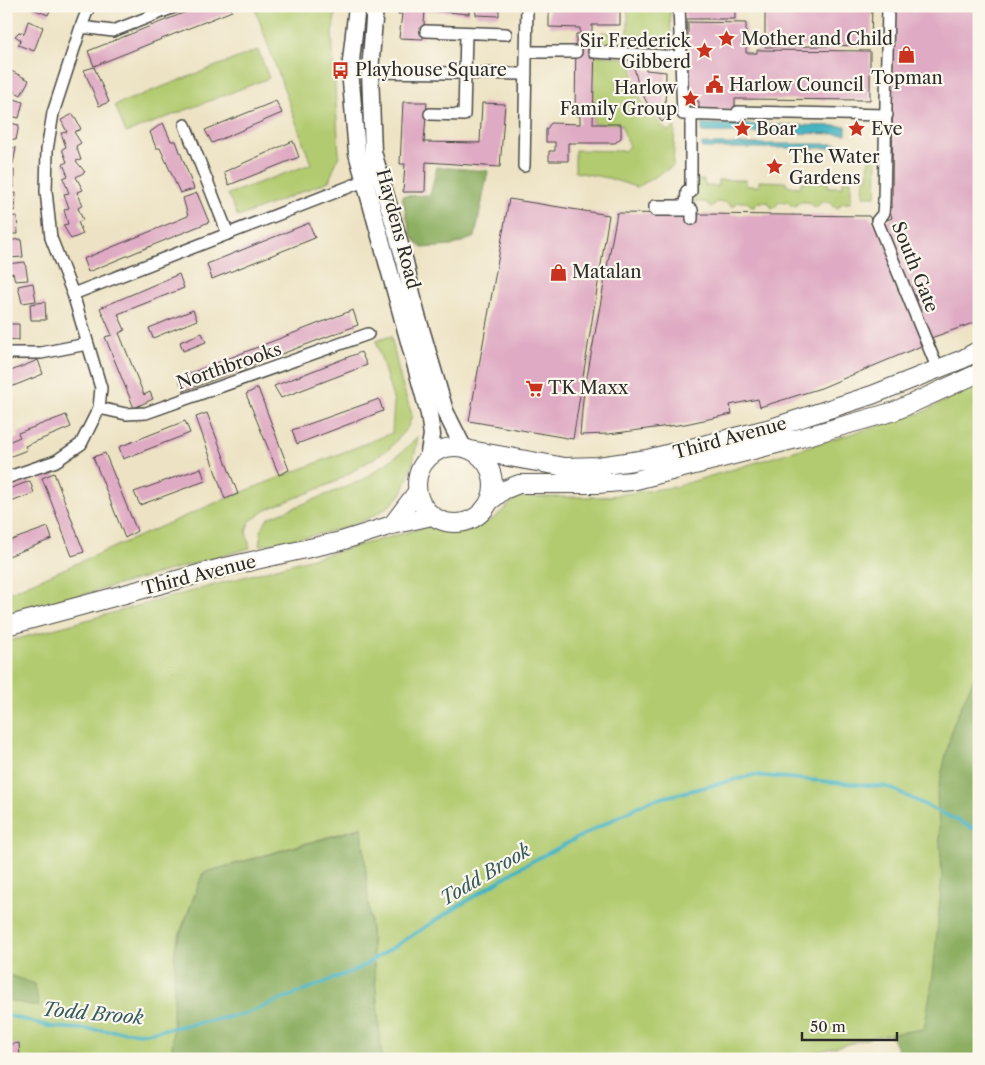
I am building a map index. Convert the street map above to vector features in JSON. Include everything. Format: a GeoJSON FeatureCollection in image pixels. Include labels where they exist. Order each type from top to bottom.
{"type":"FeatureCollection","features":[{"type":"Feature","properties":{"kind":"main road","name":"Third Avenue"},"geometry":{"type":"LineString","coordinates":[[467,448],[565,467],[598,466],[647,459],[771,428],[872,396],[963,359],[979,350]]}},
{"type":"Feature","properties":{"kind":"main road","name":"Third Avenue"},"geometry":{"type":"LineString","coordinates":[[489,502],[504,490],[519,484],[597,484],[632,481],[800,438],[895,410],[979,373]]}},
{"type":"Feature","properties":{"kind":"main road"},"geometry":{"type":"LineString","coordinates":[[447,447],[467,448],[481,456],[489,466],[493,478],[493,490],[489,502],[483,511],[464,522],[442,521],[432,516],[417,492],[420,468],[428,458],[447,447]]}},
{"type":"Feature","properties":{"kind":"main road"},"geometry":{"type":"LineString","coordinates":[[392,525],[417,492]]}},
{"type":"Feature","properties":{"kind":"main road","name":"Third Avenue"},"geometry":{"type":"LineString","coordinates":[[6,626],[432,516]]}},
{"type":"Feature","properties":{"kind":"street"},"geometry":{"type":"LineString","coordinates":[[6,478],[56,461],[81,444],[99,408],[101,388],[73,294],[51,238],[46,191],[47,150],[53,112],[89,6]]}},
{"type":"Feature","properties":{"kind":"street"},"geometry":{"type":"LineString","coordinates":[[82,27],[113,31],[177,6]]}},
{"type":"Feature","properties":{"kind":"street","name":"Haydens Road"},"geometry":{"type":"LineString","coordinates":[[357,6],[350,70],[356,152],[372,179],[405,262],[416,312],[445,411],[467,448]]}},
{"type":"Feature","properties":{"kind":"street","name":"Haydens Road"},"geometry":{"type":"LineString","coordinates":[[375,6],[370,72],[373,152],[372,179],[428,414],[432,435],[428,458]]}},
{"type":"Feature","properties":{"kind":"street"},"geometry":{"type":"LineString","coordinates":[[524,166],[527,6]]}},
{"type":"Feature","properties":{"kind":"street"},"geometry":{"type":"LineString","coordinates":[[679,6],[680,57],[687,114],[692,192],[688,191],[686,206],[655,206],[655,210],[692,210],[692,219]]}},
{"type":"Feature","properties":{"kind":"street","name":"South Gate"},"geometry":{"type":"LineString","coordinates":[[888,6],[884,201],[883,214],[877,221],[934,360]]}},
{"type":"Feature","properties":{"kind":"street"},"geometry":{"type":"LineString","coordinates":[[426,31],[506,34]]}},
{"type":"Feature","properties":{"kind":"street"},"geometry":{"type":"LineString","coordinates":[[430,114],[464,114],[466,32]]}},
{"type":"Feature","properties":{"kind":"street"},"geometry":{"type":"LineString","coordinates":[[526,52],[576,52]]}},
{"type":"Feature","properties":{"kind":"street"},"geometry":{"type":"LineString","coordinates":[[594,52],[680,57]]}},
{"type":"Feature","properties":{"kind":"street"},"geometry":{"type":"LineString","coordinates":[[370,72],[526,74]]}},
{"type":"Feature","properties":{"kind":"street"},"geometry":{"type":"LineString","coordinates":[[687,114],[737,116],[738,112],[887,114]]}},
{"type":"Feature","properties":{"kind":"street"},"geometry":{"type":"LineString","coordinates":[[185,125],[228,234]]}},
{"type":"Feature","properties":{"kind":"street"},"geometry":{"type":"LineString","coordinates":[[73,294],[372,179]]}},
{"type":"Feature","properties":{"kind":"street","name":"Northbrooks"},"geometry":{"type":"LineString","coordinates":[[99,408],[126,414],[146,413],[368,334]]}},
{"type":"Feature","properties":{"kind":"street"},"geometry":{"type":"LineString","coordinates":[[6,353],[42,353],[87,344]]}},
{"type":"Feature","properties":{"kind":"green space"},"geometry":{"type":"Polygon","coordinates":[[[254,6],[337,6],[332,34],[339,155],[329,181],[238,217],[228,194],[311,164],[254,6]]]}},
{"type":"Feature","properties":{"kind":"green space"},"geometry":{"type":"Polygon","coordinates":[[[628,6],[670,6],[671,41],[664,51],[601,49],[602,32],[628,34],[628,6]]]}},
{"type":"Feature","properties":{"kind":"green space"},"geometry":{"type":"Polygon","coordinates":[[[258,50],[269,78],[126,133],[115,105],[258,50]]]}},
{"type":"Feature","properties":{"kind":"green space"},"geometry":{"type":"Polygon","coordinates":[[[594,55],[632,59],[637,91],[646,107],[668,131],[675,127],[673,166],[636,187],[608,178],[575,172],[575,150],[624,151],[629,146],[621,124],[593,124],[594,55]]]}},
{"type":"Feature","properties":{"kind":"green space"},"geometry":{"type":"Polygon","coordinates":[[[869,157],[877,157],[876,196],[863,196],[864,179],[868,178],[869,157]]]}},
{"type":"Feature","properties":{"kind":"green space"},"geometry":{"type":"Polygon","coordinates":[[[437,167],[488,171],[475,237],[451,246],[422,248],[411,235],[402,196],[430,195],[437,167]]]}},
{"type":"Feature","properties":{"kind":"green space","name":"The Water Gardens"},"geometry":{"type":"Polygon","coordinates":[[[695,180],[704,180],[705,186],[718,186],[718,180],[746,180],[746,186],[759,186],[759,181],[786,182],[787,186],[801,187],[801,182],[828,182],[828,187],[843,187],[843,180],[851,180],[851,203],[842,203],[838,208],[832,206],[831,202],[821,202],[816,208],[808,202],[800,202],[793,207],[788,202],[779,202],[774,208],[768,202],[759,202],[753,208],[747,202],[738,202],[733,207],[726,202],[717,202],[711,207],[705,202],[695,202],[695,180]]]}},
{"type":"Feature","properties":{"kind":"green space"},"geometry":{"type":"Polygon","coordinates":[[[391,336],[401,381],[412,415],[408,427],[389,449],[335,482],[268,509],[250,521],[246,532],[250,548],[6,616],[6,594],[220,501],[392,433],[394,402],[376,341],[391,336]]]}},
{"type":"Feature","properties":{"kind":"green space"},"geometry":{"type":"Polygon","coordinates":[[[979,383],[979,707],[953,842],[927,1029],[873,1037],[792,1059],[382,1059],[362,827],[203,873],[176,943],[172,1059],[6,1059],[6,642],[430,526],[466,533],[493,519],[518,497],[603,497],[674,487],[924,412],[979,383]]]}},
{"type":"Feature","properties":{"kind":"green space"},"geometry":{"type":"Polygon","coordinates":[[[418,436],[408,478],[402,493],[385,509],[369,518],[333,531],[259,546],[262,527],[268,518],[363,480],[402,452],[418,436]]]}},
{"type":"Feature","properties":{"kind":"green space"},"geometry":{"type":"Polygon","coordinates":[[[979,667],[979,1059],[902,1059],[890,1034],[924,1029],[933,977],[942,876],[937,793],[953,725],[979,667]]]}},
{"type":"Feature","properties":{"kind":"green space"},"geometry":{"type":"Polygon","coordinates":[[[362,828],[382,1059],[172,1059],[175,948],[203,873],[362,828]]]}},
{"type":"Feature","properties":{"kind":"green space"},"geometry":{"type":"Polygon","coordinates":[[[6,974],[35,984],[39,1007],[6,1000],[6,974]]]}},
{"type":"Feature","properties":{"kind":"water"},"geometry":{"type":"Polygon","coordinates":[[[702,124],[846,126],[846,134],[702,132],[702,124]]]}},
{"type":"Feature","properties":{"kind":"water"},"geometry":{"type":"Polygon","coordinates":[[[702,144],[845,144],[845,148],[702,148],[702,144]]]}},
{"type":"Feature","properties":{"kind":"building"},"geometry":{"type":"Polygon","coordinates":[[[33,6],[52,6],[48,15],[33,9],[33,6]]]}},
{"type":"Feature","properties":{"kind":"building"},"geometry":{"type":"Polygon","coordinates":[[[201,6],[230,6],[232,11],[94,66],[88,51],[201,6]]]}},
{"type":"Feature","properties":{"kind":"building"},"geometry":{"type":"Polygon","coordinates":[[[399,6],[469,6],[469,14],[425,10],[423,39],[399,38],[402,14],[398,14],[399,6]]]}},
{"type":"Feature","properties":{"kind":"building"},"geometry":{"type":"Polygon","coordinates":[[[475,6],[499,6],[499,16],[476,15],[475,6]]]}},
{"type":"Feature","properties":{"kind":"building"},"geometry":{"type":"Polygon","coordinates":[[[549,6],[620,9],[620,25],[592,25],[592,44],[595,44],[593,124],[621,124],[621,138],[615,143],[568,143],[568,161],[549,161],[549,151],[555,151],[555,142],[546,142],[546,130],[551,123],[580,124],[580,116],[575,115],[576,34],[580,34],[580,28],[549,27],[549,6]]]}},
{"type":"Feature","properties":{"kind":"building"},"geometry":{"type":"Polygon","coordinates":[[[684,6],[735,6],[735,19],[685,19],[684,6]]]}},
{"type":"Feature","properties":{"kind":"building"},"geometry":{"type":"Polygon","coordinates":[[[765,6],[872,6],[871,45],[765,47],[765,6]]]}},
{"type":"Feature","properties":{"kind":"building"},"geometry":{"type":"Polygon","coordinates":[[[893,6],[979,6],[979,321],[928,339],[882,222],[892,218],[889,208],[892,207],[893,6]]]}},
{"type":"Feature","properties":{"kind":"building"},"geometry":{"type":"Polygon","coordinates":[[[28,21],[43,27],[34,51],[18,45],[21,40],[15,36],[19,32],[24,34],[28,21]]]}},
{"type":"Feature","properties":{"kind":"building"},"geometry":{"type":"Polygon","coordinates":[[[688,22],[746,23],[746,53],[757,53],[757,50],[870,51],[870,100],[735,99],[735,111],[699,111],[699,101],[688,101],[688,22]]]}},
{"type":"Feature","properties":{"kind":"building"},"geometry":{"type":"Polygon","coordinates":[[[645,61],[646,70],[666,72],[665,108],[671,113],[662,122],[647,103],[638,84],[633,63],[645,61]]]}},
{"type":"Feature","properties":{"kind":"building"},"geometry":{"type":"Polygon","coordinates":[[[94,67],[109,102],[99,106],[84,70],[94,67]]]}},
{"type":"Feature","properties":{"kind":"building"},"geometry":{"type":"Polygon","coordinates":[[[9,70],[29,80],[21,95],[6,87],[6,75],[9,70]]]}},
{"type":"Feature","properties":{"kind":"building"},"geometry":{"type":"Polygon","coordinates":[[[6,96],[23,102],[19,118],[6,115],[6,96]]]}},
{"type":"Feature","properties":{"kind":"building"},"geometry":{"type":"Polygon","coordinates":[[[276,101],[282,113],[212,143],[205,130],[276,101]]]}},
{"type":"Feature","properties":{"kind":"building"},"geometry":{"type":"Polygon","coordinates":[[[403,102],[427,102],[424,142],[480,143],[482,103],[505,104],[500,167],[426,162],[425,192],[403,192],[405,164],[400,164],[403,102]]]}},
{"type":"Feature","properties":{"kind":"building"},"geometry":{"type":"Polygon","coordinates":[[[73,114],[81,129],[74,132],[81,143],[76,146],[81,160],[76,161],[85,172],[76,177],[83,190],[77,192],[83,205],[78,208],[83,220],[78,222],[83,234],[71,239],[63,225],[68,224],[64,210],[69,208],[64,194],[69,193],[63,178],[68,176],[63,164],[67,162],[62,149],[66,147],[61,133],[67,132],[61,120],[73,114]]]}},
{"type":"Feature","properties":{"kind":"building"},"geometry":{"type":"Polygon","coordinates":[[[6,122],[19,125],[16,140],[6,138],[6,122]]]}},
{"type":"Feature","properties":{"kind":"building"},"geometry":{"type":"Polygon","coordinates":[[[163,123],[171,141],[176,141],[194,189],[180,193],[160,148],[156,148],[150,132],[163,123]]]}},
{"type":"Feature","properties":{"kind":"building"},"geometry":{"type":"Polygon","coordinates":[[[293,141],[299,157],[229,185],[224,172],[293,141]]]}},
{"type":"Feature","properties":{"kind":"building"},"geometry":{"type":"Polygon","coordinates":[[[6,146],[16,148],[13,164],[6,163],[6,146]]]}},
{"type":"Feature","properties":{"kind":"building"},"geometry":{"type":"Polygon","coordinates":[[[6,170],[14,170],[14,188],[6,187],[6,170]]]}},
{"type":"Feature","properties":{"kind":"building"},"geometry":{"type":"Polygon","coordinates":[[[6,193],[16,193],[15,211],[6,210],[6,193]]]}},
{"type":"Feature","properties":{"kind":"building"},"geometry":{"type":"Polygon","coordinates":[[[197,193],[209,222],[88,272],[83,259],[188,216],[183,198],[197,193]]]}},
{"type":"Feature","properties":{"kind":"building"},"geometry":{"type":"Polygon","coordinates":[[[509,199],[609,215],[573,439],[469,421],[509,199]]]}},
{"type":"Feature","properties":{"kind":"building","name":"The Water Gardens"},"geometry":{"type":"Polygon","coordinates":[[[617,213],[869,216],[886,242],[926,344],[821,388],[760,407],[758,399],[730,405],[732,414],[685,424],[609,434],[580,435],[583,399],[617,213]]]}},
{"type":"Feature","properties":{"kind":"building"},"geometry":{"type":"Polygon","coordinates":[[[17,216],[18,234],[6,234],[6,217],[17,216]]]}},
{"type":"Feature","properties":{"kind":"building"},"geometry":{"type":"Polygon","coordinates":[[[309,223],[315,238],[212,279],[207,264],[309,223]]]}},
{"type":"Feature","properties":{"kind":"building"},"geometry":{"type":"Polygon","coordinates":[[[21,239],[23,257],[8,258],[6,241],[21,239]]]}},
{"type":"Feature","properties":{"kind":"building"},"geometry":{"type":"Polygon","coordinates":[[[25,262],[28,280],[15,281],[13,273],[8,274],[6,264],[25,262]]]}},
{"type":"Feature","properties":{"kind":"building"},"geometry":{"type":"Polygon","coordinates":[[[179,274],[184,288],[118,314],[125,330],[119,333],[144,395],[150,392],[153,399],[134,408],[105,337],[112,335],[100,308],[179,274]]]}},
{"type":"Feature","properties":{"kind":"building"},"geometry":{"type":"Polygon","coordinates":[[[33,283],[36,301],[22,303],[18,286],[33,283]]]}},
{"type":"Feature","properties":{"kind":"building"},"geometry":{"type":"Polygon","coordinates":[[[45,302],[46,320],[31,320],[30,304],[45,302]]]}},
{"type":"Feature","properties":{"kind":"building"},"geometry":{"type":"Polygon","coordinates":[[[193,310],[197,320],[153,338],[149,328],[193,310]]]}},
{"type":"Feature","properties":{"kind":"building"},"geometry":{"type":"Polygon","coordinates":[[[353,310],[358,325],[184,391],[178,378],[353,310]]]}},
{"type":"Feature","properties":{"kind":"building"},"geometry":{"type":"Polygon","coordinates":[[[6,324],[19,324],[19,340],[6,339],[6,324]]]}},
{"type":"Feature","properties":{"kind":"building"},"geometry":{"type":"Polygon","coordinates":[[[202,333],[206,342],[183,351],[180,342],[202,333]]]}},
{"type":"Feature","properties":{"kind":"building"},"geometry":{"type":"Polygon","coordinates":[[[361,352],[367,365],[281,398],[274,386],[361,352]]]}},
{"type":"Feature","properties":{"kind":"building"},"geometry":{"type":"Polygon","coordinates":[[[38,360],[43,374],[6,389],[6,373],[38,360]]]}},
{"type":"Feature","properties":{"kind":"building"},"geometry":{"type":"Polygon","coordinates":[[[258,388],[289,470],[279,475],[246,394],[258,388]]]}},
{"type":"Feature","properties":{"kind":"building"},"geometry":{"type":"Polygon","coordinates":[[[379,399],[383,411],[297,444],[292,430],[379,399]]]}},
{"type":"Feature","properties":{"kind":"building"},"geometry":{"type":"Polygon","coordinates":[[[207,413],[238,494],[225,499],[196,417],[207,413]]]}},
{"type":"Feature","properties":{"kind":"building"},"geometry":{"type":"Polygon","coordinates":[[[66,415],[71,427],[25,446],[27,450],[6,458],[6,443],[20,437],[18,433],[66,415]]]}},
{"type":"Feature","properties":{"kind":"building"},"geometry":{"type":"Polygon","coordinates":[[[185,421],[190,433],[123,459],[119,447],[185,421]]]}},
{"type":"Feature","properties":{"kind":"building"},"geometry":{"type":"Polygon","coordinates":[[[105,453],[137,531],[125,538],[93,457],[105,453]]]}},
{"type":"Feature","properties":{"kind":"building"},"geometry":{"type":"Polygon","coordinates":[[[201,468],[205,481],[140,505],[134,492],[201,468]]]}},
{"type":"Feature","properties":{"kind":"building"},"geometry":{"type":"Polygon","coordinates":[[[54,473],[84,552],[72,556],[42,478],[54,473]]]}},
{"type":"Feature","properties":{"kind":"building"},"geometry":{"type":"Polygon","coordinates":[[[30,481],[34,493],[6,504],[6,490],[30,481]]]}},
{"type":"Feature","properties":{"kind":"building"},"geometry":{"type":"Polygon","coordinates":[[[48,527],[52,539],[6,557],[6,542],[48,527]]]}},
{"type":"Feature","properties":{"kind":"building"},"geometry":{"type":"Polygon","coordinates":[[[19,1043],[20,1059],[6,1059],[6,1045],[19,1043]]]}},
{"type":"Feature","properties":{"kind":"waterway","name":"Todd Brook"},"geometry":{"type":"LineString","coordinates":[[6,1015],[52,1027],[145,1033],[245,1014],[360,968],[521,867],[649,801],[754,775],[888,787],[979,831]]}},
{"type":"Feature","properties":{"kind":"place","name":"Mother and Child"},"geometry":{"type":"Point","coordinates":[727,39]}},
{"type":"Feature","properties":{"kind":"place","name":"Sir Frederick Gibberd"},"geometry":{"type":"Point","coordinates":[705,51]}},
{"type":"Feature","properties":{"kind":"place","name":"Topman"},"geometry":{"type":"Point","coordinates":[907,55]}},
{"type":"Feature","properties":{"kind":"place","name":"Playhouse Square"},"geometry":{"type":"Point","coordinates":[341,70]}},
{"type":"Feature","properties":{"kind":"place","name":"Harlow Council"},"geometry":{"type":"Point","coordinates":[715,85]}},
{"type":"Feature","properties":{"kind":"place","name":"Harlow Family Group"},"geometry":{"type":"Point","coordinates":[691,98]}},
{"type":"Feature","properties":{"kind":"place","name":"Boar"},"geometry":{"type":"Point","coordinates":[742,129]}},
{"type":"Feature","properties":{"kind":"place","name":"Eve"},"geometry":{"type":"Point","coordinates":[857,129]}},
{"type":"Feature","properties":{"kind":"place","name":"The Water Gardens"},"geometry":{"type":"Point","coordinates":[775,167]}},
{"type":"Feature","properties":{"kind":"place","name":"Matalan"},"geometry":{"type":"Point","coordinates":[558,272]}},
{"type":"Feature","properties":{"kind":"place","name":"TK Maxx"},"geometry":{"type":"Point","coordinates":[534,388]}}]}
